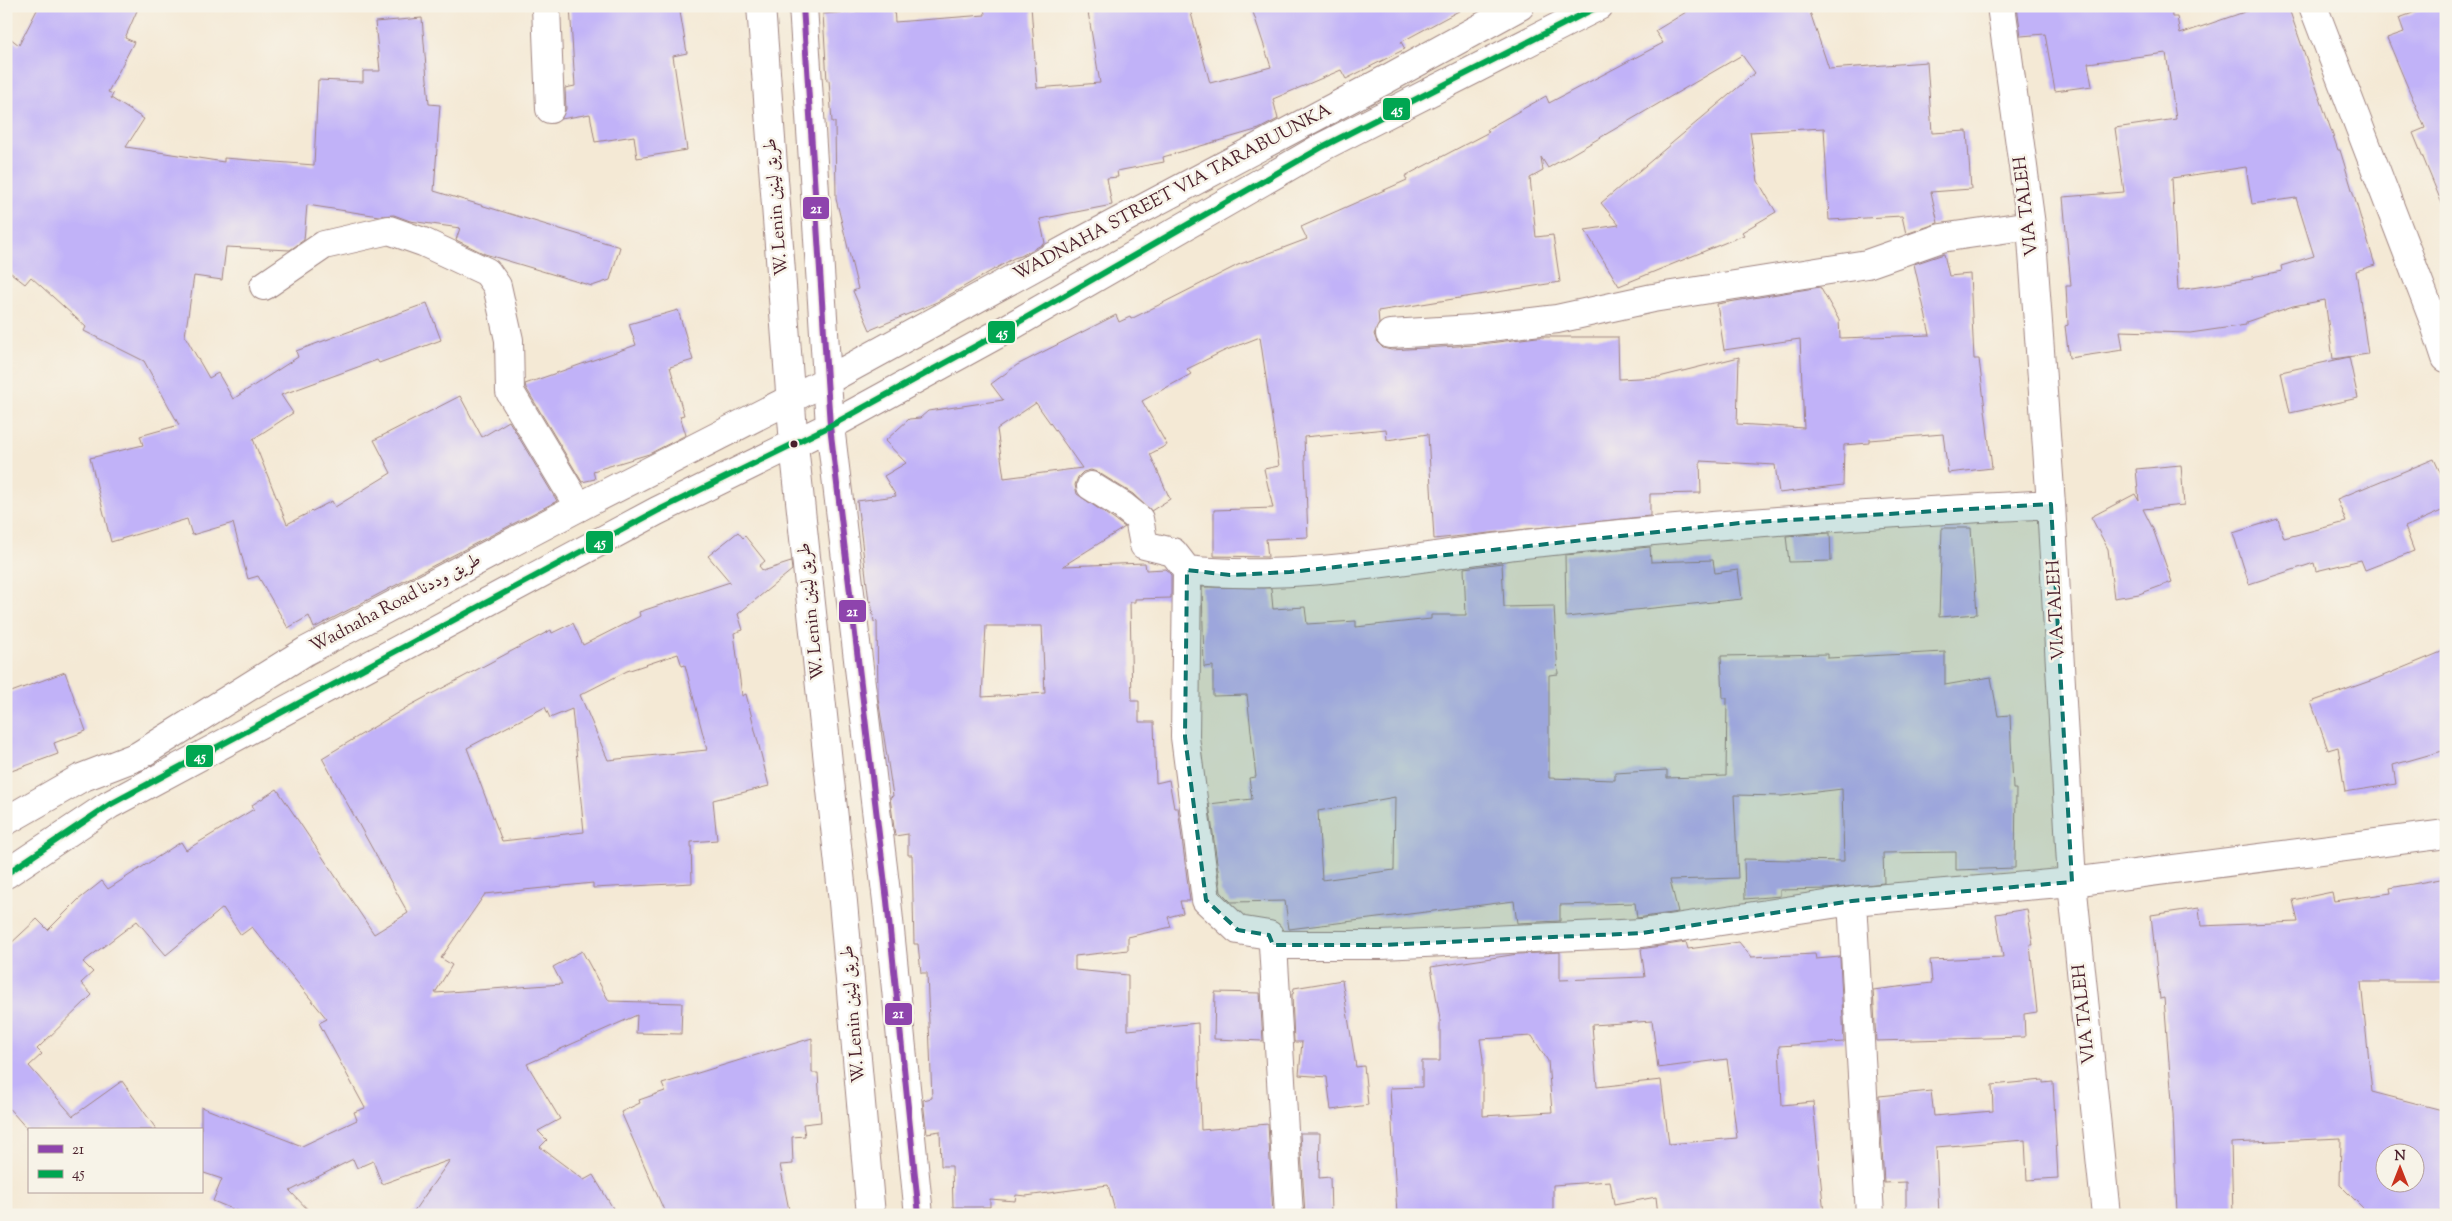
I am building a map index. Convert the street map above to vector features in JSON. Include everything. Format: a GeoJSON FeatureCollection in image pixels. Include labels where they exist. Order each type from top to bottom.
{"type":"FeatureCollection","features":[{"type":"Feature","properties":{"kind":"main road"},"geometry":{"type":"LineString","coordinates":[[546,6],[550,109]]}},
{"type":"Feature","properties":{"kind":"main road","name":"W. Lenin طريق لينين"},"geometry":{"type":"LineString","coordinates":[[761,6],[792,398],[794,445],[843,902],[871,1215]]}},
{"type":"Feature","properties":{"kind":"main road"},"geometry":{"type":"LineString","coordinates":[[803,6],[830,426],[887,902],[919,1215]]}},
{"type":"Feature","properties":{"kind":"main road","name":"WADNAHA STREET VIA TARABUUNKA"},"geometry":{"type":"LineString","coordinates":[[792,398],[1520,6]]}},
{"type":"Feature","properties":{"kind":"main road"},"geometry":{"type":"LineString","coordinates":[[6,874],[109,805],[657,511],[830,426],[1324,146],[1599,6]]}},
{"type":"Feature","properties":{"kind":"main road","name":"VIA TALEH"},"geometry":{"type":"LineString","coordinates":[[2000,6],[2031,225],[2051,504],[2072,882],[2106,1215]]}},
{"type":"Feature","properties":{"kind":"main road"},"geometry":{"type":"LineString","coordinates":[[2313,6],[2439,317],[2446,358]]}},
{"type":"Feature","properties":{"kind":"main road"},"geometry":{"type":"LineString","coordinates":[[1390,334],[1473,329],[1557,319],[1653,298],[1867,264],[1941,238],[2031,225]]}},
{"type":"Feature","properties":{"kind":"main road"},"geometry":{"type":"LineString","coordinates":[[264,286],[324,245],[389,230],[423,242],[487,272],[497,286],[509,340],[510,392],[579,507]]}},
{"type":"Feature","properties":{"kind":"main road"},"geometry":{"type":"LineString","coordinates":[[1078,243],[1085,283]]}},
{"type":"Feature","properties":{"kind":"main road","name":"Wadnaha Road طريق وددنا"},"geometry":{"type":"LineString","coordinates":[[6,820],[81,778],[138,756],[306,651],[579,507],[792,398]]}},
{"type":"Feature","properties":{"kind":"main road"},"geometry":{"type":"LineString","coordinates":[[1091,486],[1123,506],[1139,519],[1144,545],[1173,552],[1187,570],[1185,737],[1206,900],[1238,930],[1269,935],[1273,945],[1289,1215]]}},
{"type":"Feature","properties":{"kind":"main road"},"geometry":{"type":"LineString","coordinates":[[1187,570],[1230,575],[1290,572],[1542,542],[1730,524],[2051,504]]}},
{"type":"Feature","properties":{"kind":"main road"},"geometry":{"type":"LineString","coordinates":[[1273,945],[1382,945],[1642,933],[1852,901],[2072,882],[2446,834]]}},
{"type":"Feature","properties":{"kind":"main road"},"geometry":{"type":"LineString","coordinates":[[1852,901],[1870,1215]]}},
{"type":"Feature","properties":{"kind":"main road"},"geometry":{"type":"LineString","coordinates":[[843,902],[887,902]]}},
{"type":"Feature","properties":{"kind":"highlighted area"},"geometry":{"type":"Polygon","coordinates":[[[2051,504],[2072,882],[1852,901],[1642,933],[1381,945],[1273,945],[1269,935],[1238,930],[1206,900],[1185,737],[1187,570],[1230,575],[1290,572],[1740,523],[2051,504]]]}},
{"type":"Feature","properties":{"kind":"building"},"geometry":{"type":"Polygon","coordinates":[[[39,6],[139,6],[125,38],[134,42],[108,92],[113,94],[111,98],[144,119],[126,147],[224,162],[224,158],[314,165],[318,80],[363,82],[363,71],[380,71],[375,22],[422,18],[429,104],[440,105],[434,191],[620,247],[610,280],[592,286],[485,254],[456,240],[460,228],[410,221],[394,215],[379,216],[307,205],[304,240],[290,250],[226,247],[222,280],[194,276],[185,336],[209,378],[218,373],[233,399],[298,357],[296,351],[427,303],[441,340],[379,363],[377,360],[281,395],[293,413],[253,439],[287,524],[332,501],[335,507],[391,473],[374,440],[460,396],[482,437],[509,421],[557,501],[314,628],[309,616],[288,628],[258,576],[248,579],[233,523],[192,535],[187,519],[111,542],[90,458],[143,445],[140,436],[179,425],[144,361],[84,331],[86,327],[31,277],[25,284],[6,269],[6,35],[19,45],[39,6]]]}},
{"type":"Feature","properties":{"kind":"building"},"geometry":{"type":"Polygon","coordinates":[[[570,6],[679,6],[687,53],[673,56],[687,150],[637,158],[634,136],[595,142],[590,114],[561,119],[566,109],[565,88],[575,86],[570,6]]]}},
{"type":"Feature","properties":{"kind":"building"},"geometry":{"type":"Polygon","coordinates":[[[984,6],[1031,6],[1037,88],[1100,83],[1087,6],[1189,6],[1210,83],[1271,67],[1251,6],[1468,6],[1401,42],[1405,49],[1346,79],[1341,70],[1273,99],[1278,119],[1259,129],[1163,157],[1164,162],[1117,171],[1118,177],[1107,178],[1112,205],[1040,219],[1045,243],[1014,258],[937,302],[870,330],[853,291],[858,289],[836,199],[835,122],[832,122],[829,80],[827,81],[823,14],[894,8],[895,22],[985,15],[984,6]]]}},
{"type":"Feature","properties":{"kind":"building"},"geometry":{"type":"Polygon","coordinates":[[[1696,6],[1808,6],[1829,69],[1927,62],[1932,133],[1967,131],[1971,189],[1931,192],[1938,223],[1906,234],[1902,216],[1829,220],[1824,128],[1750,132],[1758,181],[1776,212],[1742,232],[1744,235],[1619,286],[1585,230],[1619,225],[1601,203],[1755,73],[1742,55],[1548,168],[1541,157],[1543,171],[1530,178],[1536,237],[1553,235],[1560,282],[1378,311],[1379,324],[1374,334],[1377,342],[1383,348],[1391,350],[1474,345],[1537,337],[1618,337],[1619,379],[1659,377],[1739,357],[1737,424],[1804,428],[1800,339],[1724,350],[1717,304],[1820,287],[1839,320],[1840,338],[1930,335],[1914,264],[1944,254],[1949,276],[1970,274],[1974,359],[1979,359],[1992,468],[1948,473],[1943,434],[1869,440],[1869,443],[1844,445],[1843,485],[1779,493],[1775,465],[1700,461],[1701,493],[1650,494],[1650,516],[1434,539],[1428,434],[1387,440],[1386,429],[1304,437],[1308,537],[1266,539],[1268,557],[1214,556],[1214,510],[1273,508],[1264,469],[1279,466],[1260,337],[1224,351],[1187,369],[1191,374],[1142,401],[1167,445],[1150,454],[1170,499],[1151,511],[1133,494],[1099,473],[1091,470],[1083,472],[1078,477],[1075,485],[1077,494],[1125,527],[1063,566],[1145,563],[1146,570],[1166,569],[1171,575],[1171,598],[1135,599],[1135,602],[1130,602],[1132,701],[1139,701],[1139,722],[1154,722],[1156,783],[1169,780],[1174,808],[1178,808],[1190,901],[1180,901],[1183,913],[1168,917],[1171,927],[1128,937],[1128,950],[1075,956],[1075,970],[1128,975],[1128,1030],[1198,1023],[1201,1130],[1268,1124],[1273,1215],[1116,1215],[1108,1185],[1026,1196],[1016,1195],[1015,1201],[990,1199],[990,1207],[953,1207],[952,1166],[941,1166],[940,1131],[927,1133],[925,1119],[923,1100],[932,1098],[927,973],[921,973],[918,944],[914,944],[912,855],[908,855],[908,834],[895,836],[890,797],[893,796],[878,698],[877,621],[874,622],[871,601],[869,602],[857,501],[896,496],[884,476],[906,463],[885,441],[909,419],[920,418],[928,411],[1003,400],[991,384],[1017,365],[1116,315],[1119,322],[1130,317],[1131,319],[1238,265],[1307,239],[1301,227],[1407,180],[1405,176],[1489,132],[1487,129],[1546,96],[1549,103],[1663,43],[1655,31],[1696,6]],[[1036,403],[997,429],[1004,478],[1082,468],[1036,403]],[[986,626],[982,697],[1045,693],[1042,626],[986,626]]]}},
{"type":"Feature","properties":{"kind":"building"},"geometry":{"type":"Polygon","coordinates":[[[2017,6],[2171,6],[2172,17],[2177,17],[2180,34],[2262,6],[2288,6],[2338,150],[2340,150],[2375,265],[2356,271],[2368,354],[2333,359],[2325,300],[2293,306],[2246,322],[2246,325],[2190,333],[2120,331],[2123,350],[2069,358],[2065,326],[2068,325],[2066,286],[2071,286],[2063,197],[2124,192],[2115,128],[2176,119],[2166,53],[2088,63],[2092,86],[2055,91],[2045,34],[2021,36],[2017,6]],[[2246,167],[2172,178],[2178,290],[2253,279],[2252,277],[2282,271],[2281,266],[2314,256],[2296,198],[2252,204],[2246,167]]]}},
{"type":"Feature","properties":{"kind":"building"},"geometry":{"type":"Polygon","coordinates":[[[2432,6],[2446,6],[2445,211],[2413,133],[2425,128],[2387,38],[2404,32],[2399,18],[2432,6]]]}},
{"type":"Feature","properties":{"kind":"building"},"geometry":{"type":"Polygon","coordinates":[[[678,310],[693,360],[670,367],[684,415],[680,416],[686,435],[649,454],[593,471],[595,479],[582,482],[525,384],[636,345],[629,324],[678,310]]]}},
{"type":"Feature","properties":{"kind":"building"},"geometry":{"type":"Polygon","coordinates":[[[2349,357],[2358,398],[2290,413],[2281,372],[2349,357]]]}},
{"type":"Feature","properties":{"kind":"building"},"geometry":{"type":"Polygon","coordinates":[[[2434,459],[2446,485],[2446,509],[2405,527],[2414,551],[2365,570],[2361,560],[2316,571],[2314,563],[2249,584],[2233,533],[2278,519],[2284,538],[2346,522],[2337,499],[2434,459]]]}},
{"type":"Feature","properties":{"kind":"building"},"geometry":{"type":"Polygon","coordinates":[[[2181,465],[2184,505],[2143,509],[2153,529],[2172,582],[2139,594],[2114,598],[2108,549],[2091,517],[2135,494],[2139,501],[2136,469],[2181,465]]]}},
{"type":"Feature","properties":{"kind":"building"},"geometry":{"type":"Polygon","coordinates":[[[1942,528],[1971,528],[1977,614],[1939,617],[1942,528]]]}},
{"type":"Feature","properties":{"kind":"building"},"geometry":{"type":"Polygon","coordinates":[[[738,532],[743,538],[745,536],[765,561],[759,566],[763,571],[791,562],[792,570],[738,614],[743,630],[734,633],[742,696],[746,694],[769,786],[713,800],[717,840],[691,842],[692,883],[593,888],[593,883],[485,894],[441,958],[452,965],[435,993],[562,984],[553,967],[582,951],[609,1001],[682,1003],[681,1034],[636,1033],[637,1015],[527,1064],[560,1119],[538,1131],[547,1140],[540,1147],[584,1180],[593,1175],[617,1215],[411,1215],[450,1160],[382,1184],[373,1161],[357,1168],[353,1159],[290,1191],[313,1215],[247,1215],[213,1201],[222,1179],[202,1172],[201,1107],[302,1146],[357,1120],[354,1112],[365,1108],[319,1023],[327,1019],[252,927],[241,935],[223,908],[166,955],[137,921],[83,962],[93,972],[81,983],[92,995],[37,1049],[42,1054],[29,1066],[73,1116],[122,1081],[156,1128],[28,1128],[28,1130],[6,1105],[6,948],[37,919],[48,930],[78,900],[102,881],[108,889],[181,842],[186,850],[254,809],[252,805],[277,789],[374,934],[408,913],[322,758],[409,706],[551,630],[552,633],[573,623],[583,645],[640,616],[639,612],[730,582],[708,556],[738,532]],[[678,654],[627,671],[580,695],[608,760],[707,750],[685,665],[682,666],[678,654]],[[545,707],[467,748],[502,841],[584,832],[572,709],[550,718],[545,707]]]}},
{"type":"Feature","properties":{"kind":"building"},"geometry":{"type":"Polygon","coordinates":[[[1830,533],[1831,561],[1789,562],[1786,536],[1830,533]]]}},
{"type":"Feature","properties":{"kind":"building"},"geometry":{"type":"Polygon","coordinates":[[[1650,547],[1651,562],[1713,560],[1715,573],[1738,570],[1742,599],[1566,617],[1565,555],[1650,547]]]}},
{"type":"Feature","properties":{"kind":"building"},"geometry":{"type":"Polygon","coordinates":[[[1502,563],[1504,607],[1554,606],[1558,674],[1549,675],[1549,778],[1615,780],[1615,773],[1667,770],[1667,778],[1726,776],[1727,698],[1723,698],[1721,656],[1828,654],[1828,658],[1945,652],[1945,685],[1991,677],[1998,716],[2010,715],[2013,789],[2016,789],[2015,868],[1956,870],[1956,852],[1883,853],[1884,883],[1828,889],[1780,890],[1780,896],[1745,899],[1744,859],[1844,861],[1842,789],[1782,796],[1734,795],[1738,878],[1670,880],[1678,912],[1637,918],[1635,903],[1560,905],[1560,921],[1517,923],[1514,901],[1289,929],[1285,901],[1231,902],[1221,892],[1209,804],[1252,799],[1249,778],[1256,777],[1247,695],[1213,696],[1213,666],[1204,667],[1202,587],[1271,588],[1273,609],[1305,607],[1307,624],[1356,621],[1356,627],[1431,619],[1431,615],[1466,615],[1464,568],[1502,563]],[[1395,797],[1318,811],[1322,880],[1394,870],[1395,797]]]}},
{"type":"Feature","properties":{"kind":"building"},"geometry":{"type":"Polygon","coordinates":[[[2446,650],[2446,750],[2393,765],[2396,784],[2345,792],[2338,747],[2328,750],[2311,702],[2373,680],[2446,650]]]}},
{"type":"Feature","properties":{"kind":"building"},"geometry":{"type":"Polygon","coordinates":[[[65,672],[86,731],[54,743],[58,754],[6,773],[6,694],[65,672]]]}},
{"type":"Feature","properties":{"kind":"building"},"geometry":{"type":"Polygon","coordinates":[[[2446,878],[2446,982],[2361,982],[2372,1092],[2446,1111],[2446,1205],[2436,1215],[2370,1215],[2340,1185],[2341,1138],[2231,1143],[2233,1215],[2177,1215],[2173,1114],[2164,998],[2160,999],[2151,915],[2199,908],[2201,926],[2298,922],[2293,900],[2332,892],[2334,901],[2391,893],[2390,888],[2446,878]]]}},
{"type":"Feature","properties":{"kind":"building"},"geometry":{"type":"Polygon","coordinates":[[[2027,909],[2033,945],[2030,945],[2037,1012],[2024,1014],[2025,1037],[1876,1041],[1873,990],[1932,983],[1930,960],[2003,957],[1996,914],[2027,909]]]}},
{"type":"Feature","properties":{"kind":"building"},"geometry":{"type":"Polygon","coordinates":[[[1686,942],[1688,949],[1739,942],[1751,957],[1815,954],[1816,959],[1840,957],[1844,1042],[1779,1046],[1782,1105],[1813,1102],[1824,1214],[1658,1215],[1656,1197],[1614,1205],[1610,1181],[1553,1185],[1553,1215],[1397,1215],[1390,1088],[1422,1087],[1422,1061],[1440,1061],[1440,1019],[1431,967],[1518,954],[1560,952],[1560,980],[1645,977],[1641,949],[1686,942]],[[1652,1021],[1592,1025],[1597,1087],[1661,1080],[1669,1144],[1737,1138],[1727,1059],[1658,1068],[1652,1021]],[[1532,1036],[1480,1039],[1483,1059],[1483,1116],[1552,1112],[1548,1061],[1532,1036]]]}},
{"type":"Feature","properties":{"kind":"building"},"geometry":{"type":"Polygon","coordinates":[[[1342,980],[1356,1067],[1364,1066],[1368,1105],[1331,1110],[1327,1077],[1299,1075],[1302,1042],[1294,1042],[1292,994],[1294,988],[1342,980]]]}},
{"type":"Feature","properties":{"kind":"building"},"geometry":{"type":"Polygon","coordinates":[[[1215,992],[1260,993],[1263,1041],[1214,1039],[1215,992]]]}},
{"type":"Feature","properties":{"kind":"building"},"geometry":{"type":"Polygon","coordinates":[[[812,1038],[812,1073],[818,1073],[821,1122],[803,1124],[805,1136],[792,1137],[793,1164],[780,1165],[790,1215],[666,1215],[621,1112],[640,1103],[639,1100],[665,1091],[662,1084],[812,1038]]]}},
{"type":"Feature","properties":{"kind":"building"},"geometry":{"type":"Polygon","coordinates":[[[2043,1080],[2043,1083],[2053,1082],[2058,1178],[2027,1180],[2025,1140],[1936,1147],[1939,1215],[1906,1215],[1906,1182],[1884,1183],[1879,1096],[1931,1091],[1934,1116],[1993,1111],[1992,1085],[2043,1080]]]}},
{"type":"Feature","properties":{"kind":"building"},"geometry":{"type":"Polygon","coordinates":[[[1300,1133],[1320,1133],[1319,1178],[1330,1177],[1331,1215],[1305,1215],[1300,1133]]]}},
{"type":"Feature","properties":{"kind":"transit line","name":"21"},"geometry":{"type":"LineString","coordinates":[[803,6],[830,426],[887,901],[919,1215]]}},
{"type":"Feature","properties":{"kind":"transit line","name":"45"},"geometry":{"type":"LineString","coordinates":[[6,874],[109,805],[657,511],[830,426],[996,335],[1324,146],[1599,6]]}}]}
